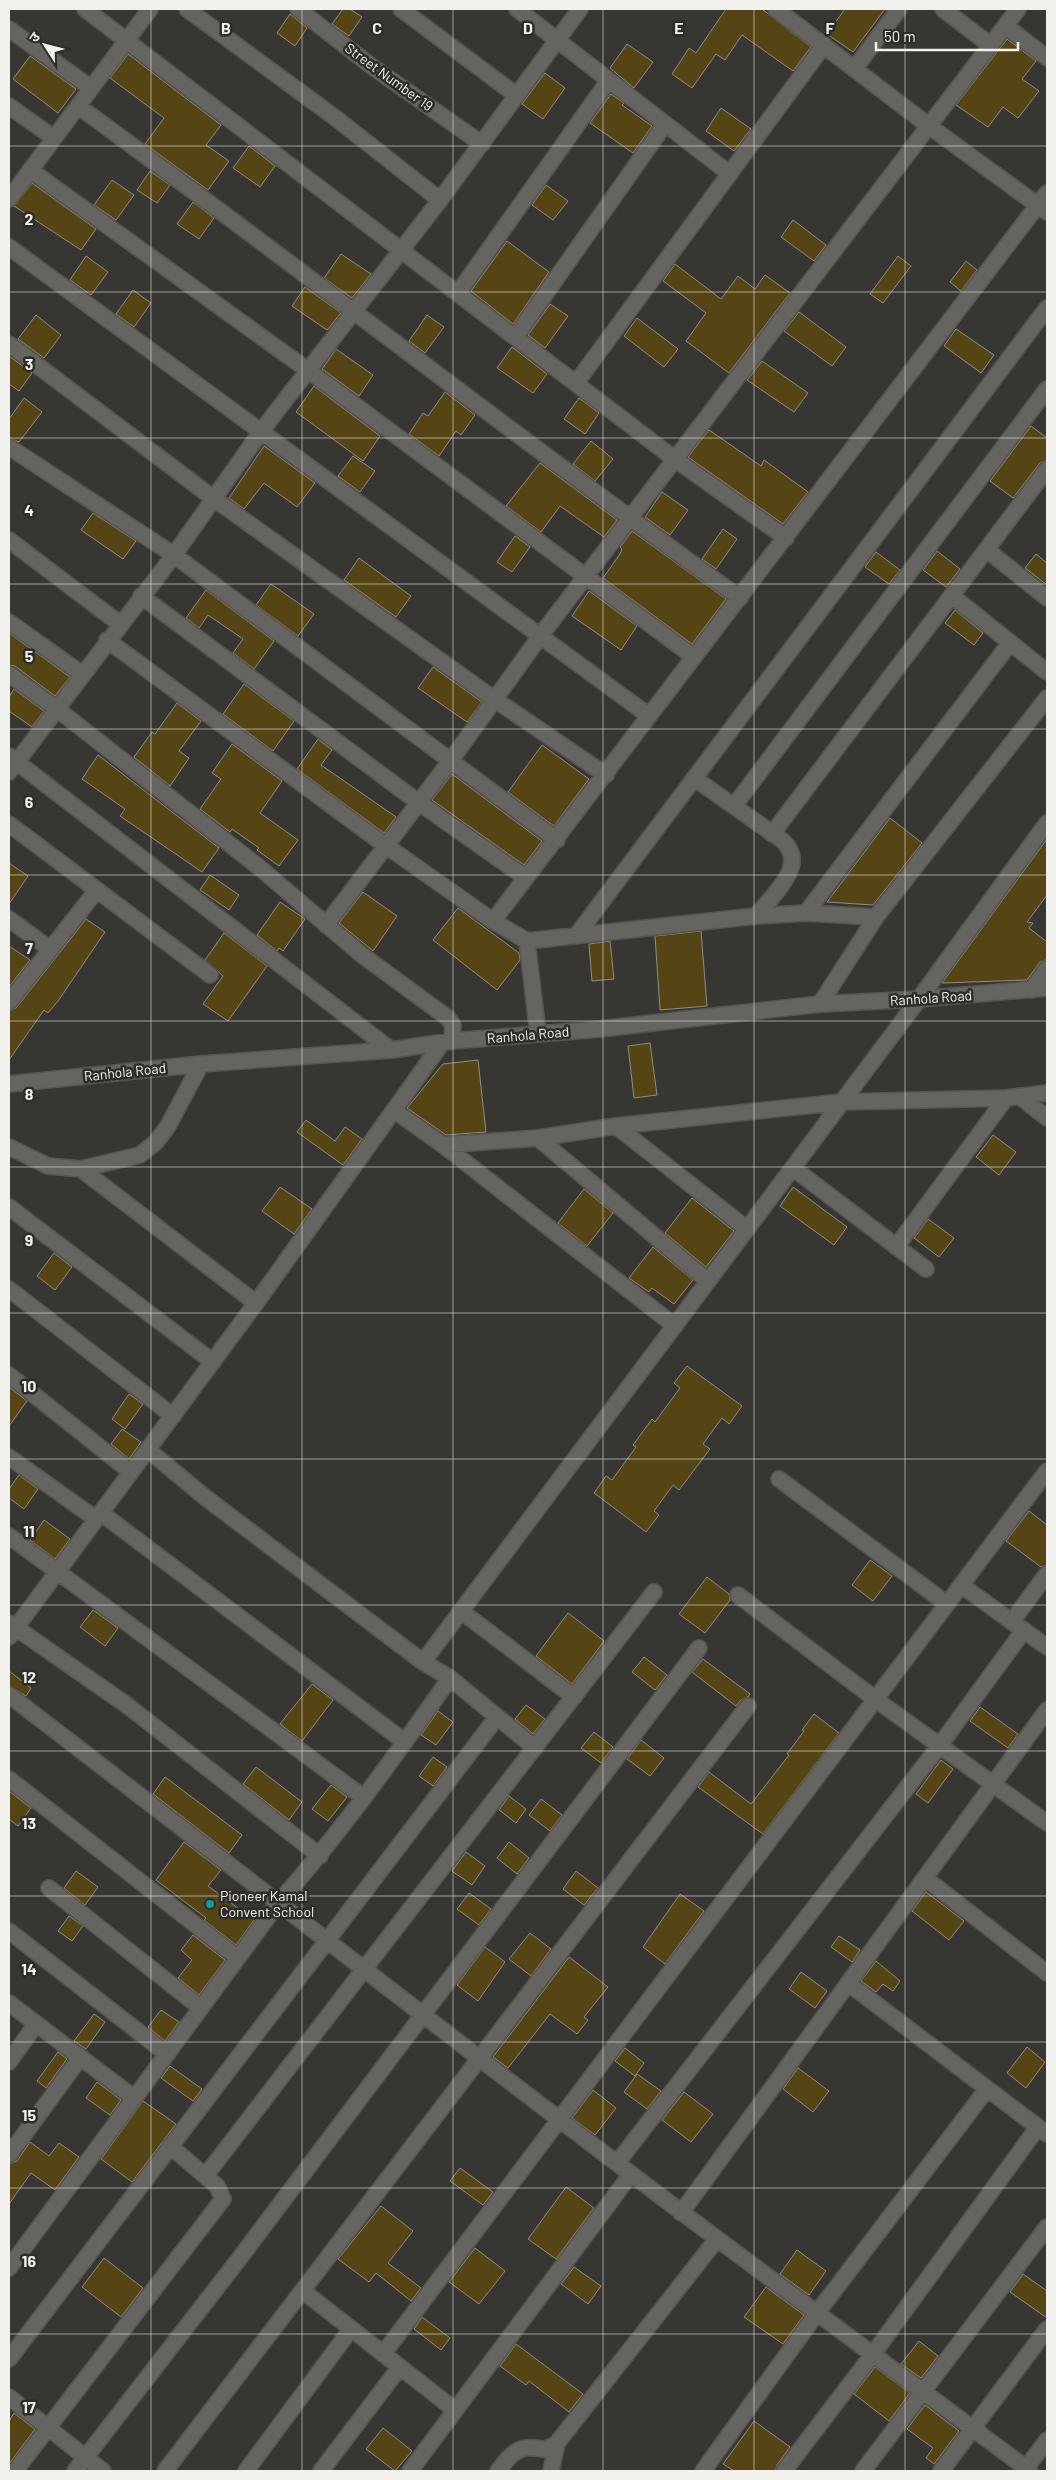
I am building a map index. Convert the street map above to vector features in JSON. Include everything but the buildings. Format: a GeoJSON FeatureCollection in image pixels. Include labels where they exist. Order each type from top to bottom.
{"type":"FeatureCollection","features":[{"type":"Feature","properties":{"kind":"street"},"geometry":{"type":"LineString","coordinates":[[85,9],[676,460],[786,538]]}},
{"type":"Feature","properties":{"kind":"street"},"geometry":{"type":"LineString","coordinates":[[11,192],[30,170],[150,9]]}},
{"type":"Feature","properties":{"kind":"street"},"geometry":{"type":"LineString","coordinates":[[186,9],[333,116],[440,200]]}},
{"type":"Feature","properties":{"kind":"street","name":"Street Number 19"},"geometry":{"type":"LineString","coordinates":[[298,9],[370,65],[482,144]]}},
{"type":"Feature","properties":{"kind":"street"},"geometry":{"type":"LineString","coordinates":[[401,9],[516,95]]}},
{"type":"Feature","properties":{"kind":"street"},"geometry":{"type":"LineString","coordinates":[[518,9],[730,174]]}},
{"type":"Feature","properties":{"kind":"street"},"geometry":{"type":"LineString","coordinates":[[391,1050],[11,763],[57,709],[107,640],[174,555],[262,430],[440,200],[580,9]]}},
{"type":"Feature","properties":{"kind":"street"},"geometry":{"type":"LineString","coordinates":[[493,921],[606,775],[648,715],[1044,203],[929,126],[824,45],[795,14],[776,9]]}},
{"type":"Feature","properties":{"kind":"street"},"geometry":{"type":"LineString","coordinates":[[854,68],[899,9]]}},
{"type":"Feature","properties":{"kind":"street"},"geometry":{"type":"LineString","coordinates":[[943,9],[990,44]]}},
{"type":"Feature","properties":{"kind":"street"},"geometry":{"type":"LineString","coordinates":[[326,925],[385,844],[451,760],[541,635],[631,520],[1018,9]]}},
{"type":"Feature","properties":{"kind":"street"},"geometry":{"type":"LineString","coordinates":[[1006,26],[1047,58]]}},
{"type":"Feature","properties":{"kind":"street"},"geometry":{"type":"LineString","coordinates":[[9,29],[91,88]]}},
{"type":"Feature","properties":{"kind":"street"},"geometry":{"type":"LineString","coordinates":[[576,383],[824,45]]}},
{"type":"Feature","properties":{"kind":"street"},"geometry":{"type":"LineString","coordinates":[[458,293],[609,80]]}},
{"type":"Feature","properties":{"kind":"street"},"geometry":{"type":"LineString","coordinates":[[9,106],[54,138]]}},
{"type":"Feature","properties":{"kind":"street"},"geometry":{"type":"LineString","coordinates":[[78,106],[235,220],[631,520],[740,598]]}},
{"type":"Feature","properties":{"kind":"street"},"geometry":{"type":"LineString","coordinates":[[515,337],[665,124]]}},
{"type":"Feature","properties":{"kind":"street"},"geometry":{"type":"LineString","coordinates":[[30,170],[309,371],[586,579],[694,657]]}},
{"type":"Feature","properties":{"kind":"street"},"geometry":{"type":"LineString","coordinates":[[9,247],[262,430],[648,715]]}},
{"type":"Feature","properties":{"kind":"street"},"geometry":{"type":"LineString","coordinates":[[576,936],[1047,308]]}},
{"type":"Feature","properties":{"kind":"street"},"geometry":{"type":"LineString","coordinates":[[9,344],[213,498],[494,699],[606,775]]}},
{"type":"Feature","properties":{"kind":"street"},"geometry":{"type":"LineString","coordinates":[[734,806],[1047,389]]}},
{"type":"Feature","properties":{"kind":"street"},"geometry":{"type":"LineString","coordinates":[[9,447],[174,555],[385,714],[451,760],[557,840]]}},
{"type":"Feature","properties":{"kind":"street"},"geometry":{"type":"LineString","coordinates":[[772,834],[1047,469]]}},
{"type":"Feature","properties":{"kind":"street"},"geometry":{"type":"LineString","coordinates":[[9,540],[120,624]]}},
{"type":"Feature","properties":{"kind":"street"},"geometry":{"type":"LineString","coordinates":[[987,550],[1047,598]]}},
{"type":"Feature","properties":{"kind":"street"},"geometry":{"type":"LineString","coordinates":[[141,596],[418,802],[526,878]]}},
{"type":"Feature","properties":{"kind":"street"},"geometry":{"type":"LineString","coordinates":[[952,596],[1047,672]]}},
{"type":"Feature","properties":{"kind":"street"},"geometry":{"type":"LineString","coordinates":[[9,622],[82,674]]}},
{"type":"Feature","properties":{"kind":"street"},"geometry":{"type":"LineString","coordinates":[[107,640],[385,844],[493,921],[527,941],[756,916],[806,913],[876,917]]}},
{"type":"Feature","properties":{"kind":"street"},"geometry":{"type":"LineString","coordinates":[[806,913],[1010,643]]}},
{"type":"Feature","properties":{"kind":"street"},"geometry":{"type":"LineString","coordinates":[[9,674],[57,709],[260,868],[326,925],[451,1020],[453,1025],[447,1042],[256,1304],[57,1572],[11,1630],[128,1706],[320,1856]]}},
{"type":"Feature","properties":{"kind":"street"},"geometry":{"type":"LineString","coordinates":[[820,1004],[876,917],[1047,698]]}},
{"type":"Feature","properties":{"kind":"street"},"geometry":{"type":"LineString","coordinates":[[694,778],[789,847],[793,856],[792,867],[783,882],[756,916]]}},
{"type":"Feature","properties":{"kind":"street"},"geometry":{"type":"LineString","coordinates":[[423,1662],[919,999],[1047,823]]}},
{"type":"Feature","properties":{"kind":"street"},"geometry":{"type":"LineString","coordinates":[[9,824],[210,975]]}},
{"type":"Feature","properties":{"kind":"street"},"geometry":{"type":"LineString","coordinates":[[9,1002],[97,890]]}},
{"type":"Feature","properties":{"kind":"street"},"geometry":{"type":"LineString","coordinates":[[9,918],[50,949]]}},
{"type":"Feature","properties":{"kind":"street"},"geometry":{"type":"LineString","coordinates":[[527,941],[538,1034]]}},
{"type":"Feature","properties":{"kind":"street"},"geometry":{"type":"LineString","coordinates":[[1032,990],[1047,968]]}},
{"type":"Feature","properties":{"kind":"street","name":"Ranhola Road"},"geometry":{"type":"LineString","coordinates":[[10,1086],[202,1064],[391,1050],[447,1042],[820,1004],[919,999],[1047,988]]}},
{"type":"Feature","properties":{"kind":"street"},"geometry":{"type":"LineString","coordinates":[[9,1147],[48,1166],[82,1169],[140,1155],[156,1142],[168,1126],[202,1064]]}},
{"type":"Feature","properties":{"kind":"street"},"geometry":{"type":"LineString","coordinates":[[443,1145],[538,1138],[616,1126],[842,1102],[1012,1097],[1047,1093]]}},
{"type":"Feature","properties":{"kind":"street"},"geometry":{"type":"LineString","coordinates":[[1012,1097],[1047,1118]]}},
{"type":"Feature","properties":{"kind":"street"},"geometry":{"type":"LineString","coordinates":[[896,1247],[1012,1097]]}},
{"type":"Feature","properties":{"kind":"street"},"geometry":{"type":"LineString","coordinates":[[395,1111],[443,1145],[674,1326]]}},
{"type":"Feature","properties":{"kind":"street"},"geometry":{"type":"LineString","coordinates":[[616,1126],[747,1229]]}},
{"type":"Feature","properties":{"kind":"street"},"geometry":{"type":"LineString","coordinates":[[538,1138],[708,1281]]}},
{"type":"Feature","properties":{"kind":"street"},"geometry":{"type":"LineString","coordinates":[[793,1168],[926,1269]]}},
{"type":"Feature","properties":{"kind":"street"},"geometry":{"type":"LineString","coordinates":[[82,1169],[256,1304]]}},
{"type":"Feature","properties":{"kind":"street"},"geometry":{"type":"LineString","coordinates":[[9,1208],[213,1362]]}},
{"type":"Feature","properties":{"kind":"street"},"geometry":{"type":"LineString","coordinates":[[9,1289],[172,1416]]}},
{"type":"Feature","properties":{"kind":"street"},"geometry":{"type":"LineString","coordinates":[[9,1375],[131,1472]]}},
{"type":"Feature","properties":{"kind":"street"},"geometry":{"type":"LineString","coordinates":[[148,1450],[206,1498],[423,1662],[450,1678],[535,1748]]}},
{"type":"Feature","properties":{"kind":"street"},"geometry":{"type":"LineString","coordinates":[[9,1457],[98,1516],[405,1742]]}},
{"type":"Feature","properties":{"kind":"street"},"geometry":{"type":"LineString","coordinates":[[383,2354],[558,2119],[1047,1472]]}},
{"type":"Feature","properties":{"kind":"street"},"geometry":{"type":"LineString","coordinates":[[779,1479],[947,1604]]}},
{"type":"Feature","properties":{"kind":"street"},"geometry":{"type":"LineString","coordinates":[[9,1536],[363,1798]]}},
{"type":"Feature","properties":{"kind":"street"},"geometry":{"type":"LineString","coordinates":[[617,2163],[940,1745],[1018,1626],[1047,1574]]}},
{"type":"Feature","properties":{"kind":"street"},"geometry":{"type":"LineString","coordinates":[[961,1585],[1047,1647]]}},
{"type":"Feature","properties":{"kind":"street"},"geometry":{"type":"LineString","coordinates":[[206,2175],[654,1592]]}},
{"type":"Feature","properties":{"kind":"street"},"geometry":{"type":"LineString","coordinates":[[738,1595],[875,1699],[1047,1823]]}},
{"type":"Feature","properties":{"kind":"street"},"geometry":{"type":"LineString","coordinates":[[461,1611],[574,1697]]}},
{"type":"Feature","properties":{"kind":"street"},"geometry":{"type":"LineString","coordinates":[[75,2471],[239,2259],[699,1648]]}},
{"type":"Feature","properties":{"kind":"street"},"geometry":{"type":"LineString","coordinates":[[9,2268],[279,1902],[320,1856],[450,1678]]}},
{"type":"Feature","properties":{"kind":"street"},"geometry":{"type":"LineString","coordinates":[[9,1694],[480,2060],[681,2213],[974,2428],[1027,2470],[1047,2440]]}},
{"type":"Feature","properties":{"kind":"street"},"geometry":{"type":"LineString","coordinates":[[165,2471],[748,1706]]}},
{"type":"Feature","properties":{"kind":"street"},"geometry":{"type":"LineString","coordinates":[[681,2213],[1047,1710]]}},
{"type":"Feature","properties":{"kind":"street"},"geometry":{"type":"LineString","coordinates":[[9,2359],[497,1717]]}},
{"type":"Feature","properties":{"kind":"street"},"geometry":{"type":"LineString","coordinates":[[9,1779],[238,1958]]}},
{"type":"Feature","properties":{"kind":"street"},"geometry":{"type":"LineString","coordinates":[[925,1878],[1047,1973]]}},
{"type":"Feature","properties":{"kind":"street"},"geometry":{"type":"LineString","coordinates":[[49,1888],[201,2008]]}},
{"type":"Feature","properties":{"kind":"street"},"geometry":{"type":"LineString","coordinates":[[9,1931],[167,2054]]}},
{"type":"Feature","properties":{"kind":"street"},"geometry":{"type":"LineString","coordinates":[[784,2471],[1042,2130],[848,1983]]}},
{"type":"Feature","properties":{"kind":"street"},"geometry":{"type":"LineString","coordinates":[[9,2003],[134,2098]]}},
{"type":"Feature","properties":{"kind":"street"},"geometry":{"type":"LineString","coordinates":[[9,2062],[36,2024]]}},
{"type":"Feature","properties":{"kind":"street"},"geometry":{"type":"LineString","coordinates":[[9,2155],[80,2058]]}},
{"type":"Feature","properties":{"kind":"street"},"geometry":{"type":"LineString","coordinates":[[703,2471],[818,2313],[987,2089]]}},
{"type":"Feature","properties":{"kind":"street"},"geometry":{"type":"LineString","coordinates":[[15,2471],[223,2199],[221,2193],[206,2175],[170,2146]]}},
{"type":"Feature","properties":{"kind":"street"},"geometry":{"type":"LineString","coordinates":[[410,2471],[631,2174]]}},
{"type":"Feature","properties":{"kind":"street"},"geometry":{"type":"LineString","coordinates":[[863,2471],[1047,2226]]}},
{"type":"Feature","properties":{"kind":"street"},"geometry":{"type":"LineString","coordinates":[[498,2471],[516,2451],[527,2448],[546,2450],[558,2443],[717,2239]]}},
{"type":"Feature","properties":{"kind":"street"},"geometry":{"type":"LineString","coordinates":[[303,2291],[455,2410]]}},
{"type":"Feature","properties":{"kind":"street"},"geometry":{"type":"LineString","coordinates":[[246,2471],[351,2329]]}},
{"type":"Feature","properties":{"kind":"street"},"geometry":{"type":"LineString","coordinates":[[941,2471],[1047,2329]]}},
{"type":"Feature","properties":{"kind":"street"},"geometry":{"type":"LineString","coordinates":[[321,2471],[400,2367]]}},
{"type":"Feature","properties":{"kind":"street"},"geometry":{"type":"LineString","coordinates":[[9,2397],[103,2471]]}},
{"type":"Feature","properties":{"kind":"street"},"geometry":{"type":"LineString","coordinates":[[551,2471],[558,2443]]}},
{"type":"Feature","properties":{"kind":"place","name":"Pioneer Kamal Convent School"},"geometry":{"type":"Point","coordinates":[210,1904]}}]}
